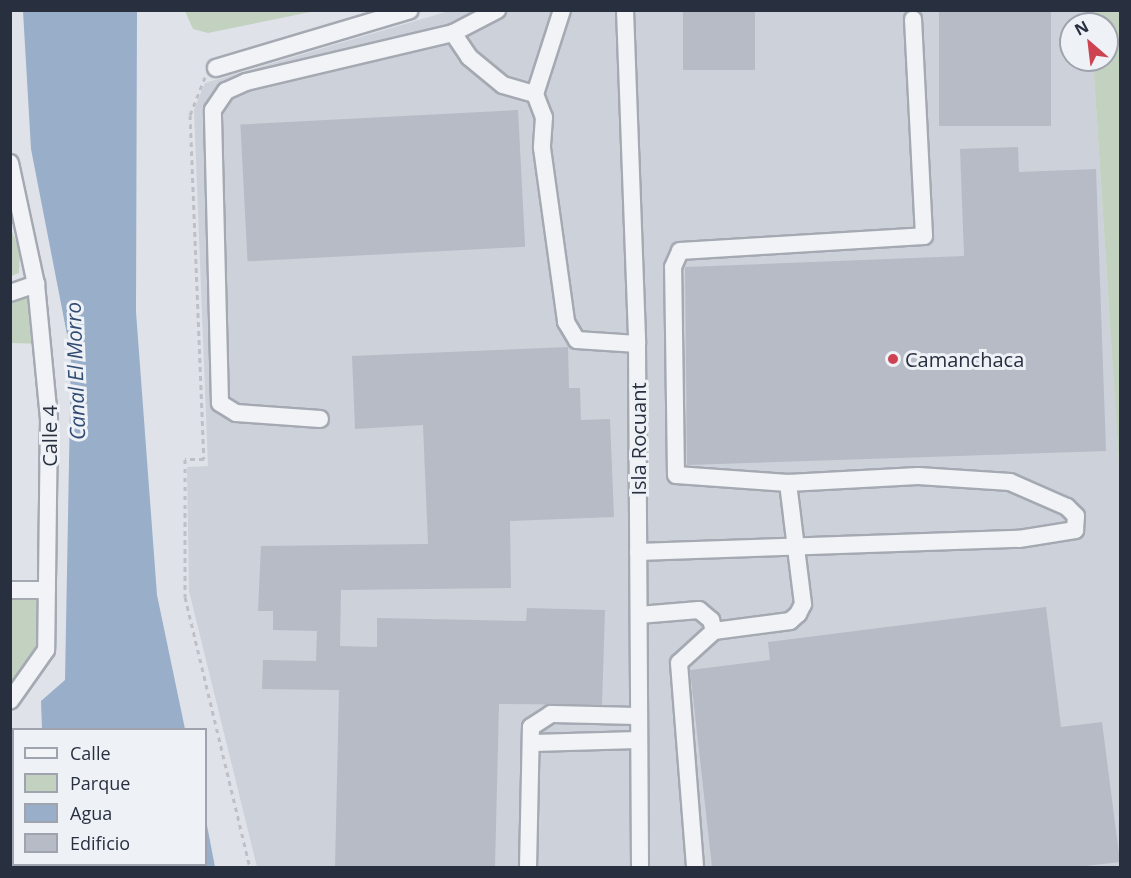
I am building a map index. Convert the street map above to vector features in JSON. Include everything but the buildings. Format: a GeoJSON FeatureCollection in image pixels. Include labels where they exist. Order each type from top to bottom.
{"type":"FeatureCollection","features":[{"type":"Feature","properties":{"kind":"street"},"geometry":{"type":"LineString","coordinates":[[216,68],[410,10]]}},
{"type":"Feature","properties":{"kind":"street"},"geometry":{"type":"LineString","coordinates":[[320,419],[236,413],[220,403],[213,110],[226,91],[246,82],[453,33],[497,10]]}},
{"type":"Feature","properties":{"kind":"street"},"geometry":{"type":"LineString","coordinates":[[562,10],[535,94],[544,117],[542,148],[571,334],[577,340],[637,344]]}},
{"type":"Feature","properties":{"kind":"street","name":"Isla Rocuant"},"geometry":{"type":"LineString","coordinates":[[625,10],[637,344],[640,867]]}},
{"type":"Feature","properties":{"kind":"street"},"geometry":{"type":"LineString","coordinates":[[638,552],[794,544],[1020,539],[1075,530],[1077,522],[1067,507],[1010,482],[918,476],[789,483],[676,475],[673,267],[680,251],[695,248],[924,236],[913,19]]}},
{"type":"Feature","properties":{"kind":"street"},"geometry":{"type":"LineString","coordinates":[[453,33],[470,57],[503,85],[535,94]]}},
{"type":"Feature","properties":{"kind":"street","name":"Calle 4"},"geometry":{"type":"LineString","coordinates":[[10,163],[36,284],[49,388],[47,590],[43,658],[10,700]]}},
{"type":"Feature","properties":{"kind":"street"},"geometry":{"type":"LineString","coordinates":[[10,293],[36,284]]}},
{"type":"Feature","properties":{"kind":"street"},"geometry":{"type":"LineString","coordinates":[[694,867],[679,663],[714,631],[790,621],[798,614],[802,604],[789,483]]}},
{"type":"Feature","properties":{"kind":"street"},"geometry":{"type":"LineString","coordinates":[[10,590],[47,590]]}},
{"type":"Feature","properties":{"kind":"street"},"geometry":{"type":"LineString","coordinates":[[639,615],[699,610],[711,620],[714,631]]}},
{"type":"Feature","properties":{"kind":"street"},"geometry":{"type":"LineString","coordinates":[[528,867],[531,727],[551,714],[639,716]]}},
{"type":"Feature","properties":{"kind":"street"},"geometry":{"type":"LineString","coordinates":[[532,743],[639,740]]}},
{"type":"Feature","properties":{"kind":"path"},"geometry":{"type":"LineString","coordinates":[[216,68],[201,80],[190,115],[204,459],[185,459],[185,597],[250,867]]}},
{"type":"Feature","properties":{"kind":"shaded area"},"geometry":{"type":"Polygon","coordinates":[[[449,11],[1089,11],[1059,12],[1059,72],[1094,72],[1120,481],[1120,867],[257,867],[189,591],[187,467],[208,466],[194,110],[205,83],[449,11]]]}},
{"type":"Feature","properties":{"kind":"green space"},"geometry":{"type":"Polygon","coordinates":[[[185,11],[315,11],[208,33],[193,29],[185,11]]]}},
{"type":"Feature","properties":{"kind":"green space"},"geometry":{"type":"Polygon","coordinates":[[[1120,11],[1120,481],[1094,72],[1119,72],[1119,12],[1089,12],[1120,11]]]}},
{"type":"Feature","properties":{"kind":"green space"},"geometry":{"type":"Polygon","coordinates":[[[10,227],[20,251],[19,273],[11,276],[10,227]]]}},
{"type":"Feature","properties":{"kind":"green space"},"geometry":{"type":"Polygon","coordinates":[[[35,285],[42,344],[11,343],[11,294],[35,285]]]}},
{"type":"Feature","properties":{"kind":"green space"},"geometry":{"type":"Polygon","coordinates":[[[44,592],[44,648],[11,697],[11,593],[44,592]]]}},
{"type":"Feature","properties":{"kind":"water","name":"Canal El Morro"},"geometry":{"type":"Polygon","coordinates":[[[23,11],[137,11],[136,312],[157,595],[185,728],[42,728],[41,701],[65,680],[71,355],[31,149],[23,11]]]}},
{"type":"Feature","properties":{"kind":"water"},"geometry":{"type":"Polygon","coordinates":[[[207,825],[215,867],[68,867],[207,866],[207,825]]]}},
{"type":"Feature","properties":{"kind":"place","name":"Camanchaca"},"geometry":{"type":"Point","coordinates":[893,359]}}]}
